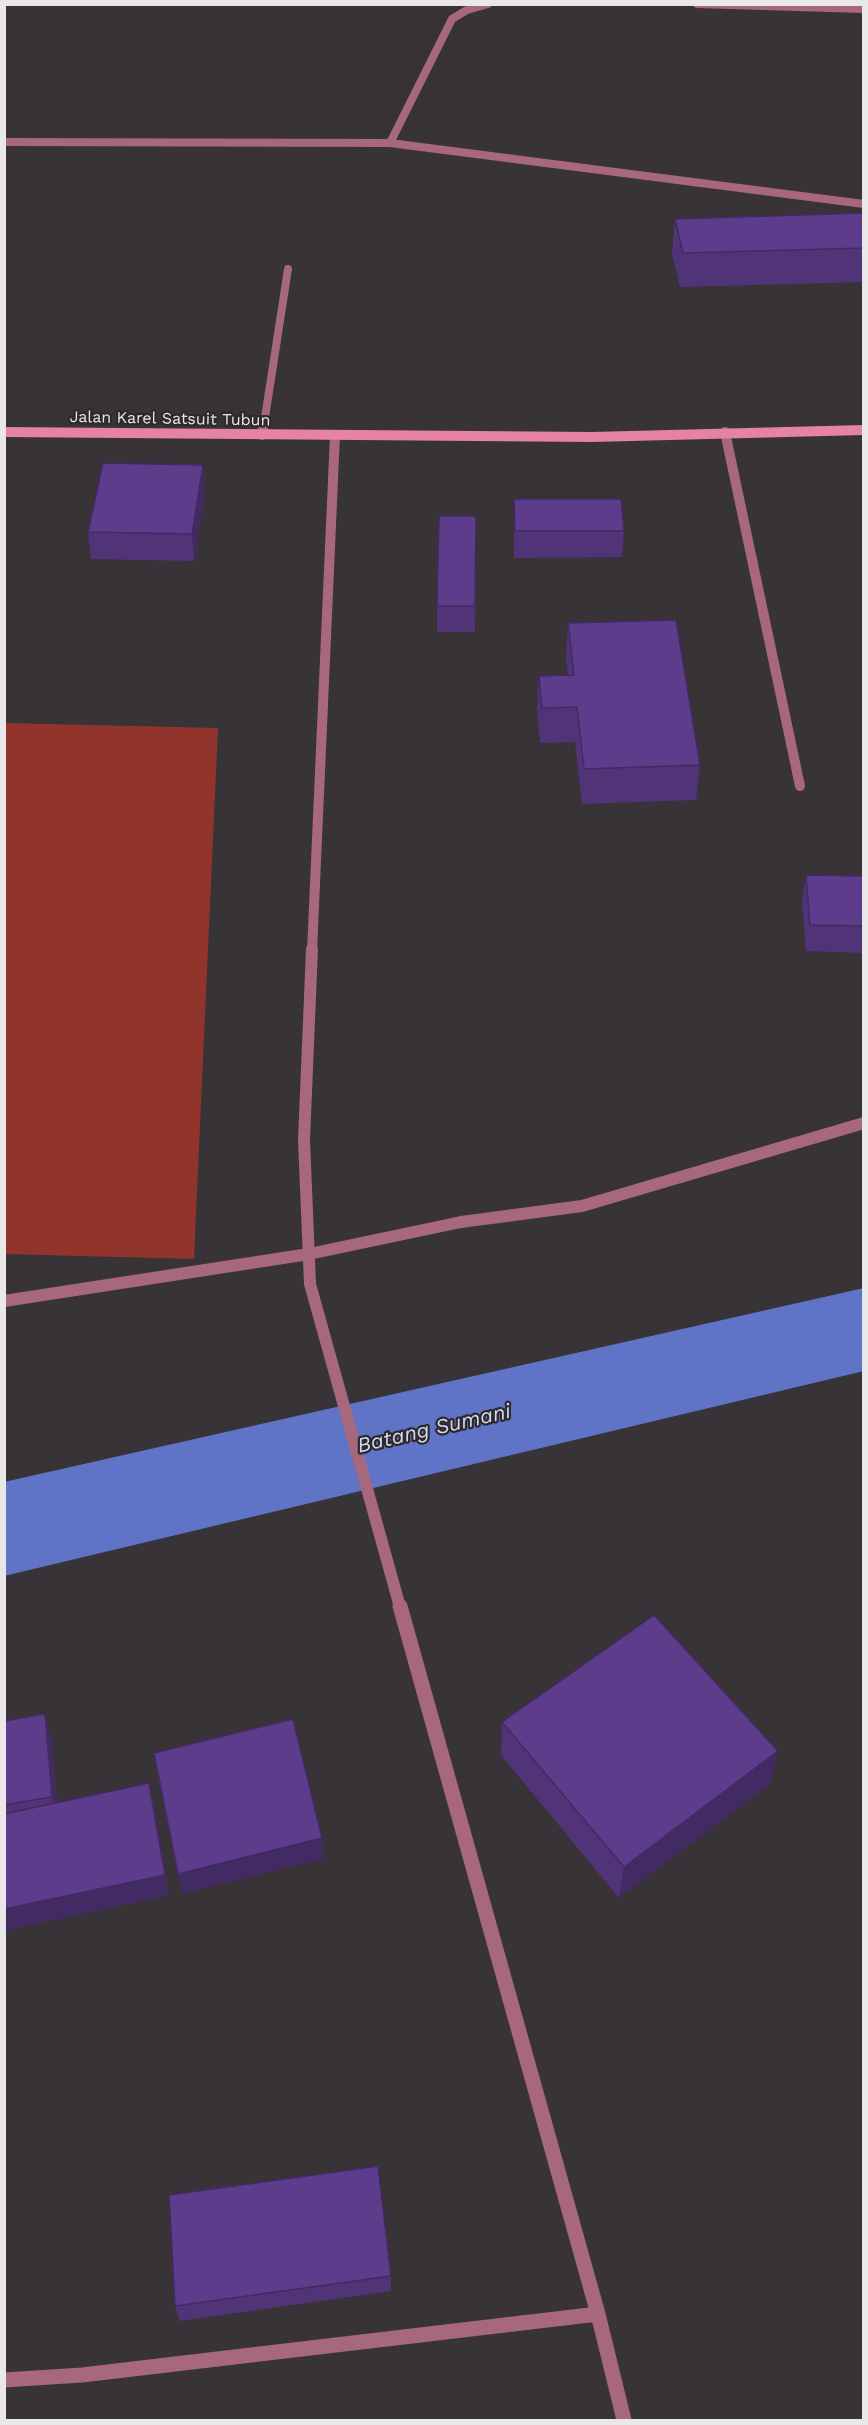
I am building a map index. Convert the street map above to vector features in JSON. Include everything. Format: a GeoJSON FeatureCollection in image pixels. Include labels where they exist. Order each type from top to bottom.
{"type":"FeatureCollection","features":[{"type":"Feature","properties":{"kind":"street"},"geometry":{"type":"LineString","coordinates":[[390,143],[452,19],[467,10],[488,4]]}},
{"type":"Feature","properties":{"kind":"street"},"geometry":{"type":"LineString","coordinates":[[697,4],[864,9]]}},
{"type":"Feature","properties":{"kind":"street"},"geometry":{"type":"LineString","coordinates":[[4,141],[390,143],[864,204]]}},
{"type":"Feature","properties":{"kind":"street"},"geometry":{"type":"LineString","coordinates":[[262,435],[288,269]]}},
{"type":"Feature","properties":{"kind":"street","name":"Jalan Karel Satsuit Tubun"},"geometry":{"type":"LineString","coordinates":[[4,432],[592,437],[864,430]]}},
{"type":"Feature","properties":{"kind":"street"},"geometry":{"type":"LineString","coordinates":[[724,432],[800,786]]}},
{"type":"Feature","properties":{"kind":"street"},"geometry":{"type":"LineString","coordinates":[[335,435],[304,1140],[310,1284],[598,2314],[624,2421]]}},
{"type":"Feature","properties":{"kind":"street"},"geometry":{"type":"LineString","coordinates":[[4,1302],[309,1254],[461,1222],[582,1206],[864,1123]]}},
{"type":"Feature","properties":{"kind":"street"},"geometry":{"type":"LineString","coordinates":[[4,2380],[82,2375],[598,2314]]}},
{"type":"Feature","properties":{"kind":"shaded area"},"geometry":{"type":"Polygon","coordinates":[[[5,723],[218,728],[194,1259],[5,1254],[5,723]]]}},
{"type":"Feature","properties":{"kind":"building"},"geometry":{"type":"Polygon","coordinates":[[[864,213],[864,248],[683,253],[675,219],[864,213]]]}},
{"type":"Feature","properties":{"kind":"building"},"geometry":{"type":"Polygon","coordinates":[[[103,463],[203,465],[192,534],[88,532],[103,463]]]}},
{"type":"Feature","properties":{"kind":"building"},"geometry":{"type":"Polygon","coordinates":[[[514,499],[621,499],[624,531],[515,531],[514,499]]]}},
{"type":"Feature","properties":{"kind":"building"},"geometry":{"type":"Polygon","coordinates":[[[439,516],[476,516],[475,606],[437,606],[439,516]]]}},
{"type":"Feature","properties":{"kind":"building"},"geometry":{"type":"Polygon","coordinates":[[[676,620],[700,765],[584,769],[577,707],[542,708],[539,676],[574,675],[568,623],[676,620]]]}},
{"type":"Feature","properties":{"kind":"building"},"geometry":{"type":"Polygon","coordinates":[[[806,875],[864,876],[864,926],[810,925],[806,875]]]}},
{"type":"Feature","properties":{"kind":"building"},"geometry":{"type":"Polygon","coordinates":[[[654,1615],[778,1751],[624,1867],[502,1722],[654,1615]]]}},
{"type":"Feature","properties":{"kind":"building"},"geometry":{"type":"Polygon","coordinates":[[[45,1714],[52,1797],[4,1805],[4,1721],[45,1714]]]}},
{"type":"Feature","properties":{"kind":"building"},"geometry":{"type":"Polygon","coordinates":[[[293,1719],[322,1838],[178,1874],[154,1753],[293,1719]]]}},
{"type":"Feature","properties":{"kind":"building"},"geometry":{"type":"Polygon","coordinates":[[[149,1783],[165,1875],[4,1909],[4,1814],[149,1783]]]}},
{"type":"Feature","properties":{"kind":"building"},"geometry":{"type":"Polygon","coordinates":[[[378,2166],[391,2276],[175,2306],[169,2195],[378,2166]]]}},
{"type":"Feature","properties":{"kind":"waterway","name":"Batang Sumani"},"geometry":{"type":"LineString","coordinates":[[4,1529],[864,1329]]}}]}
